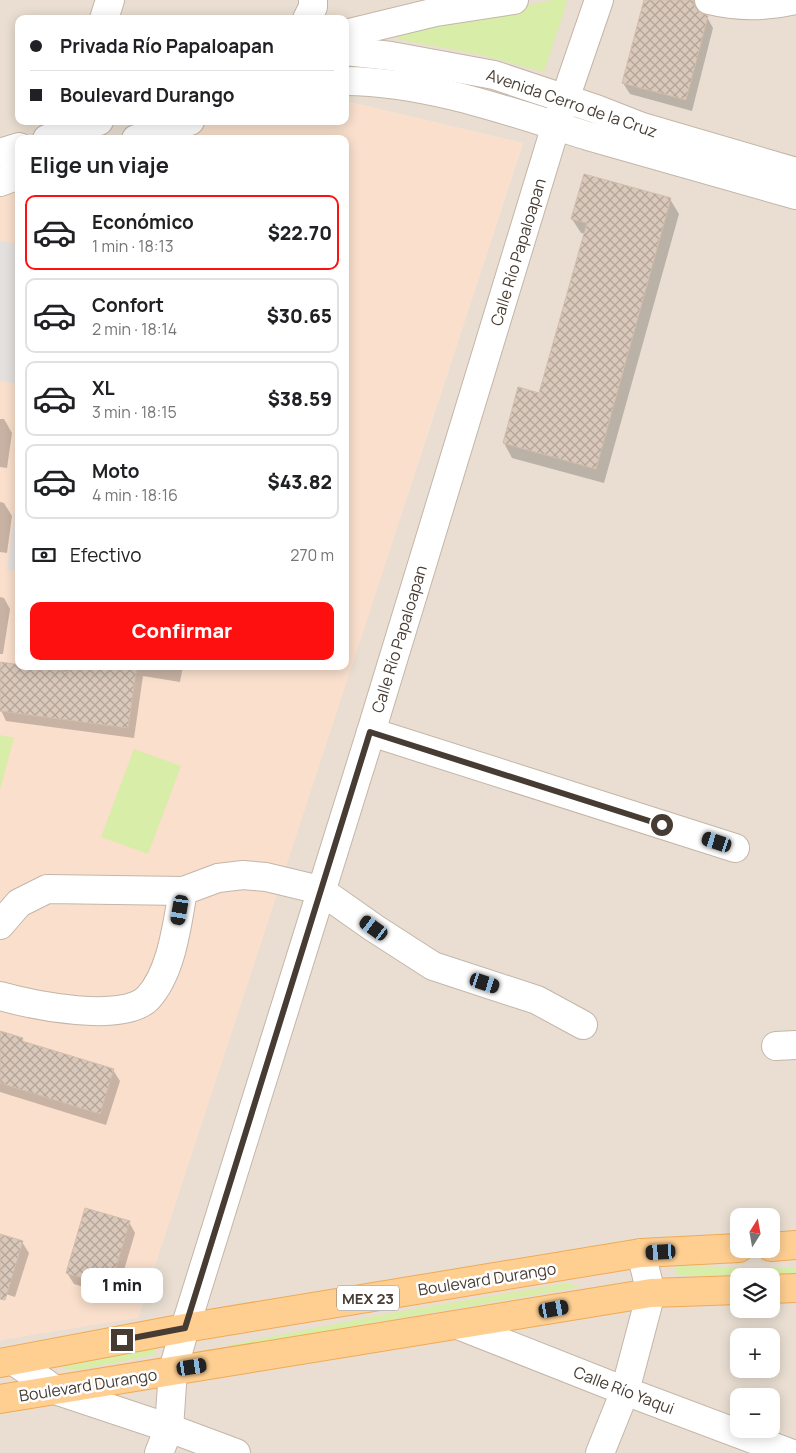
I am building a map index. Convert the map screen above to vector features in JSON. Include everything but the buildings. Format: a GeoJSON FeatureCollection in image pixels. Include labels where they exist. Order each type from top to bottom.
{"type":"FeatureCollection","features":[{"type":"Feature","properties":{"kind":"main road"},"geometry":{"type":"LineString","coordinates":[[780,1246],[796,1245]]}},
{"type":"Feature","properties":{"kind":"main road","name":"Boulevard Durango"},"geometry":{"type":"LineString","coordinates":[[7,1362],[185,1328],[641,1253],[730,1248]]}},
{"type":"Feature","properties":{"kind":"main road"},"geometry":{"type":"LineString","coordinates":[[780,1289],[796,1288]]}},
{"type":"Feature","properties":{"kind":"main road","name":"Boulevard Durango"},"geometry":{"type":"LineString","coordinates":[[0,1399],[651,1293],[730,1290]]}},
{"type":"Feature","properties":{"kind":"street"},"geometry":{"type":"LineString","coordinates":[[105,15],[110,0]]}},
{"type":"Feature","properties":{"kind":"street"},"geometry":{"type":"LineString","coordinates":[[309,15],[313,7],[313,0]]}},
{"type":"Feature","properties":{"kind":"street"},"geometry":{"type":"LineString","coordinates":[[349,33],[436,12],[514,0]]}},
{"type":"Feature","properties":{"kind":"street","name":"Calle Río Papaloapan"},"geometry":{"type":"LineString","coordinates":[[160,1453],[169,1428],[173,1370],[185,1328],[556,125],[599,0]]}},
{"type":"Feature","properties":{"kind":"street"},"geometry":{"type":"LineString","coordinates":[[709,0],[722,4],[752,6],[794,0]]}},
{"type":"Feature","properties":{"kind":"street","name":"Avenida Cerro de la Cruz"},"geometry":{"type":"LineString","coordinates":[[349,51],[391,56],[494,75],[596,109],[642,127],[796,172]]}},
{"type":"Feature","properties":{"kind":"street","name":"Avenida Cerro de la Cruz"},"geometry":{"type":"LineString","coordinates":[[349,81],[390,84],[442,93],[497,106],[796,195]]}},
{"type":"Feature","properties":{"kind":"street"},"geometry":{"type":"LineString","coordinates":[[148,135],[178,125]]}},
{"type":"Feature","properties":{"kind":"street"},"geometry":{"type":"LineString","coordinates":[[60,135],[83,128]]}},
{"type":"Feature","properties":{"kind":"street"},"geometry":{"type":"LineString","coordinates":[[0,153],[15,148]]}},
{"type":"Feature","properties":{"kind":"street"},"geometry":{"type":"LineString","coordinates":[[0,182],[15,176]]}},
{"type":"Feature","properties":{"kind":"street"},"geometry":{"type":"LineString","coordinates":[[370,732],[735,848]]}},
{"type":"Feature","properties":{"kind":"street"},"geometry":{"type":"LineString","coordinates":[[0,925],[19,903],[47,889],[183,891],[218,878],[266,877],[320,890],[433,966],[537,1000],[583,1025]]}},
{"type":"Feature","properties":{"kind":"street"},"geometry":{"type":"LineString","coordinates":[[0,996],[18,1001],[74,1010],[128,1009],[139,1004],[153,992],[165,969],[173,947],[183,891]]}},
{"type":"Feature","properties":{"kind":"street"},"geometry":{"type":"LineString","coordinates":[[600,1453],[625,1391],[651,1293],[641,1253]]}},
{"type":"Feature","properties":{"kind":"street","name":"Calle Río Yaqui"},"geometry":{"type":"LineString","coordinates":[[458,1325],[625,1391],[790,1453]]}},
{"type":"Feature","properties":{"kind":"street"},"geometry":{"type":"LineString","coordinates":[[7,1362],[55,1390],[169,1428],[236,1453]]}},
{"type":"Feature","properties":{"kind":"shaded area"},"geometry":{"type":"Polygon","coordinates":[[[0,0],[796,0],[796,1453],[0,1453],[0,1340],[138,1317],[523,143],[349,102],[349,15],[15,15],[15,125],[210,125],[181,135],[15,135],[15,191],[0,197],[0,0]]]}},
{"type":"Feature","properties":{"kind":"shaded area"},"geometry":{"type":"Polygon","coordinates":[[[349,102],[523,143],[138,1318],[0,1340],[0,197],[15,191],[15,670],[349,670],[349,135],[181,135],[210,125],[349,125],[349,102]]]}},
{"type":"Feature","properties":{"kind":"shaded area"},"geometry":{"type":"Polygon","coordinates":[[[0,241],[15,243],[15,383],[0,381],[0,241]]]}},
{"type":"Feature","properties":{"kind":"shaded area"},"geometry":{"type":"Polygon","coordinates":[[[15,509],[15,571],[7,570],[15,509]]]}},
{"type":"Feature","properties":{"kind":"green space"},"geometry":{"type":"Polygon","coordinates":[[[552,0],[566,0],[567,2],[544,72],[477,54],[397,39],[397,34],[552,0]]]}},
{"type":"Feature","properties":{"kind":"green space"},"geometry":{"type":"Polygon","coordinates":[[[0,735],[14,738],[0,790],[0,735]]]}},
{"type":"Feature","properties":{"kind":"green space"},"geometry":{"type":"Polygon","coordinates":[[[134,749],[181,766],[148,854],[101,837],[134,749]]]}},
{"type":"Feature","properties":{"kind":"green space"},"geometry":{"type":"Polygon","coordinates":[[[677,1266],[796,1268],[796,1276],[780,1276],[780,1268],[730,1268],[730,1275],[679,1275],[674,1271],[677,1266]]]}},
{"type":"Feature","properties":{"kind":"green space"},"geometry":{"type":"Polygon","coordinates":[[[569,1283],[579,1287],[230,1348],[229,1345],[391,1313],[569,1283]]]}},
{"type":"Feature","properties":{"kind":"green space"},"geometry":{"type":"Polygon","coordinates":[[[156,1348],[154,1355],[78,1370],[54,1367],[127,1352],[156,1348]]]}},
{"type":"Feature","properties":{"kind":"route"},"geometry":{"type":"LineString","coordinates":[[122,1340],[185,1328],[370,732],[662,825]]}}]}
